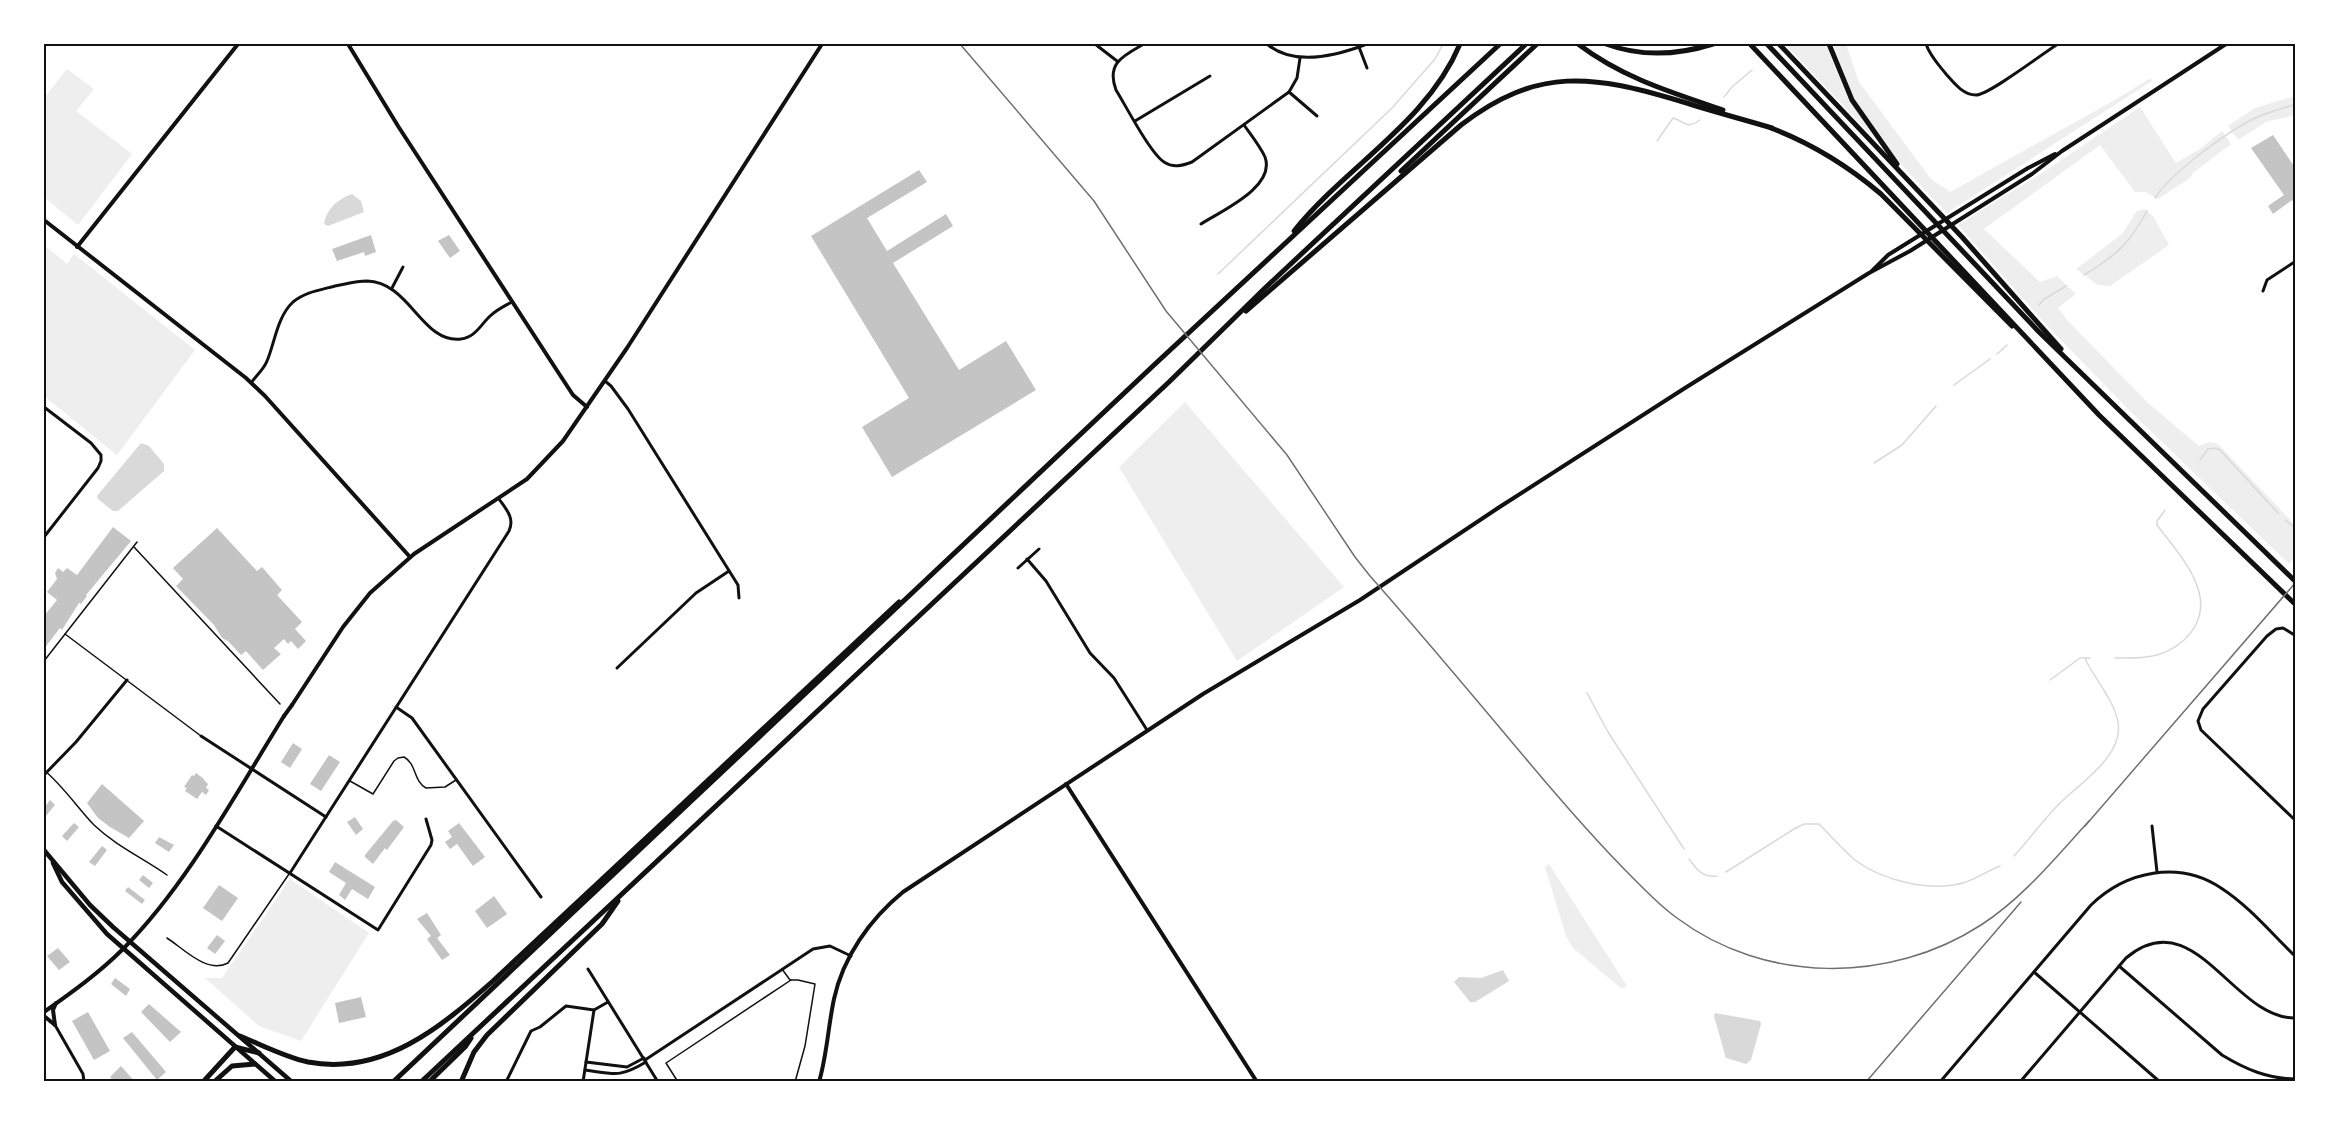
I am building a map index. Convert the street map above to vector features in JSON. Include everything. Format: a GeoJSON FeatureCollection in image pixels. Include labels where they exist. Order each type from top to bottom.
{"type":"FeatureCollection","features":[{"type":"Feature","properties":{"kind":"highway"},"geometry":{"type":"LineString","coordinates":[[1282,246],[1302,221],[1421,104],[1440,81],[1460,44]]}},
{"type":"Feature","properties":{"kind":"highway"},"geometry":{"type":"LineString","coordinates":[[393,1082],[1154,365],[1499,44]]}},
{"type":"Feature","properties":{"kind":"highway"},"geometry":{"type":"LineString","coordinates":[[421,1082],[1169,382],[1264,288],[1526,44]]}},
{"type":"Feature","properties":{"kind":"highway"},"geometry":{"type":"LineString","coordinates":[[1362,210],[1537,44]]}},
{"type":"Feature","properties":{"kind":"highway"},"geometry":{"type":"LineString","coordinates":[[1578,44],[1608,65],[1646,84],[1772,128],[1830,156],[1864,179],[2026,339],[2107,423],[2295,605]]}},
{"type":"Feature","properties":{"kind":"highway"},"geometry":{"type":"LineString","coordinates":[[1606,44],[1634,51],[1655,53],[1681,52],[1713,44]]}},
{"type":"Feature","properties":{"kind":"highway"},"geometry":{"type":"LineString","coordinates":[[1750,44],[1998,305],[2026,339]]}},
{"type":"Feature","properties":{"kind":"highway"},"geometry":{"type":"LineString","coordinates":[[1767,44],[2039,332],[2295,582]]}},
{"type":"Feature","properties":{"kind":"highway"},"geometry":{"type":"LineString","coordinates":[[1779,44],[2002,281],[2084,375]]}},
{"type":"Feature","properties":{"kind":"highway"},"geometry":{"type":"LineString","coordinates":[[1829,44],[1852,100],[1912,184]]}},
{"type":"Feature","properties":{"kind":"highway"},"geometry":{"type":"LineString","coordinates":[[1214,339],[1478,111],[1510,94],[1546,84],[1587,80],[1615,84],[1772,128]]}},
{"type":"Feature","properties":{"kind":"highway"},"geometry":{"type":"LineString","coordinates":[[240,1036],[288,1056],[333,1065],[372,1060],[413,1043],[493,981],[888,611],[923,582]]}},
{"type":"Feature","properties":{"kind":"highway"},"geometry":{"type":"LineString","coordinates":[[461,1082],[474,1052],[487,1035],[602,924],[624,892]]}},
{"type":"Feature","properties":{"kind":"highway"},"geometry":{"type":"LineString","coordinates":[[429,1082],[465,1047],[479,1027]]}},
{"type":"Feature","properties":{"kind":"highway"},"geometry":{"type":"LineString","coordinates":[[203,1082],[235,1047],[259,1053]]}},
{"type":"Feature","properties":{"kind":"highway"},"geometry":{"type":"LineString","coordinates":[[214,1082],[232,1066],[255,1064]]}},
{"type":"Feature","properties":{"kind":"main road"},"geometry":{"type":"LineString","coordinates":[[77,247],[238,44]]}},
{"type":"Feature","properties":{"kind":"main road"},"geometry":{"type":"LineString","coordinates":[[348,44],[398,126],[573,395],[587,407]]}},
{"type":"Feature","properties":{"kind":"main road"},"geometry":{"type":"LineString","coordinates":[[44,1012],[123,949],[176,886],[284,716],[359,604],[410,557],[499,499],[526,479],[550,456],[605,381],[822,44]]}},
{"type":"Feature","properties":{"kind":"main road"},"geometry":{"type":"LineString","coordinates":[[819,1082],[834,997],[851,956],[870,925],[903,892],[1218,685],[1360,600],[1498,508],[1869,273],[1910,252],[2032,174],[2062,151],[2226,44]]}},
{"type":"Feature","properties":{"kind":"main road"},"geometry":{"type":"LineString","coordinates":[[1869,273],[1888,255],[2028,168],[2062,151]]}},
{"type":"Feature","properties":{"kind":"main road"},"geometry":{"type":"LineString","coordinates":[[44,220],[251,383],[283,415],[410,557]]}},
{"type":"Feature","properties":{"kind":"main road"},"geometry":{"type":"LineString","coordinates":[[1066,784],[1257,1082]]}},
{"type":"Feature","properties":{"kind":"main road"},"geometry":{"type":"LineString","coordinates":[[44,850],[90,905],[292,1082]]}},
{"type":"Feature","properties":{"kind":"main road"},"geometry":{"type":"LineString","coordinates":[[53,863],[56,874],[87,914],[123,949],[276,1082]]}},
{"type":"Feature","properties":{"kind":"main road"},"geometry":{"type":"LineString","coordinates":[[55,1024],[53,1010],[56,1003]]}},
{"type":"Feature","properties":{"kind":"main road"},"geometry":{"type":"LineString","coordinates":[[44,1016],[55,1024]]}},
{"type":"Feature","properties":{"kind":"street"},"geometry":{"type":"LineString","coordinates":[[1095,44],[1118,61]]}},
{"type":"Feature","properties":{"kind":"street"},"geometry":{"type":"LineString","coordinates":[[1144,44],[1118,61],[1113,70],[1112,80],[1160,159],[1179,166],[1192,162],[1289,92],[1297,78],[1300,58]]}},
{"type":"Feature","properties":{"kind":"street"},"geometry":{"type":"LineString","coordinates":[[1267,44],[1282,53],[1300,58],[1366,44]]}},
{"type":"Feature","properties":{"kind":"street"},"geometry":{"type":"LineString","coordinates":[[1926,44],[1934,60],[1950,79],[1966,93],[1974,96],[1988,91],[2058,44]]}},
{"type":"Feature","properties":{"kind":"street"},"geometry":{"type":"LineString","coordinates":[[1359,47],[1367,68]]}},
{"type":"Feature","properties":{"kind":"street"},"geometry":{"type":"LineString","coordinates":[[1136,121],[1209,76]]}},
{"type":"Feature","properties":{"kind":"street"},"geometry":{"type":"LineString","coordinates":[[1289,92],[1317,116]]}},
{"type":"Feature","properties":{"kind":"street"},"geometry":{"type":"LineString","coordinates":[[1201,225],[1254,189],[1264,179],[1265,158],[1244,125]]}},
{"type":"Feature","properties":{"kind":"street"},"geometry":{"type":"LineString","coordinates":[[2263,291],[2267,280],[2295,261]]}},
{"type":"Feature","properties":{"kind":"street"},"geometry":{"type":"LineString","coordinates":[[392,288],[403,267]]}},
{"type":"Feature","properties":{"kind":"street"},"geometry":{"type":"LineString","coordinates":[[251,383],[267,362],[285,312],[300,297],[310,292],[369,281],[392,288],[435,332],[453,339],[470,337],[490,316],[512,302]]}},
{"type":"Feature","properties":{"kind":"street"},"geometry":{"type":"LineString","coordinates":[[605,381],[628,409],[738,585],[739,598]]}},
{"type":"Feature","properties":{"kind":"street"},"geometry":{"type":"LineString","coordinates":[[44,407],[92,443],[101,455],[101,461],[98,468],[44,537]]}},
{"type":"Feature","properties":{"kind":"street"},"geometry":{"type":"LineString","coordinates":[[290,873],[509,531],[510,516],[499,499]]}},
{"type":"Feature","properties":{"kind":"street"},"geometry":{"type":"LineString","coordinates":[[1018,568],[1039,549]]}},
{"type":"Feature","properties":{"kind":"street"},"geometry":{"type":"LineString","coordinates":[[1027,559],[1046,581],[1094,657],[1114,678],[1148,730]]}},
{"type":"Feature","properties":{"kind":"street"},"geometry":{"type":"LineString","coordinates":[[617,668],[696,593],[729,571]]}},
{"type":"Feature","properties":{"kind":"street"},"geometry":{"type":"LineString","coordinates":[[2295,636],[2283,628],[2276,629],[2267,636],[2203,709],[2198,719],[2201,730],[2295,821]]}},
{"type":"Feature","properties":{"kind":"street"},"geometry":{"type":"LineString","coordinates":[[44,773],[69,750],[127,680]]}},
{"type":"Feature","properties":{"kind":"street"},"geometry":{"type":"LineString","coordinates":[[396,706],[412,718],[541,897]]}},
{"type":"Feature","properties":{"kind":"street"},"geometry":{"type":"LineString","coordinates":[[201,736],[326,817]]}},
{"type":"Feature","properties":{"kind":"street"},"geometry":{"type":"LineString","coordinates":[[215,826],[378,930],[431,845],[432,840],[426,819]]}},
{"type":"Feature","properties":{"kind":"street"},"geometry":{"type":"LineString","coordinates":[[2152,826],[2157,872]]}},
{"type":"Feature","properties":{"kind":"street"},"geometry":{"type":"LineString","coordinates":[[1940,1082],[2104,893],[2134,877],[2157,872],[2185,873],[2213,883],[2230,894],[2295,957]]}},
{"type":"Feature","properties":{"kind":"street"},"geometry":{"type":"LineString","coordinates":[[2020,1082],[2119,966],[2141,948],[2161,943],[2177,944],[2198,954],[2264,1010],[2280,1017],[2295,1018]]}},
{"type":"Feature","properties":{"kind":"street"},"geometry":{"type":"LineString","coordinates":[[585,1070],[618,1075],[627,1073],[813,950],[823,946],[833,947],[851,956]]}},
{"type":"Feature","properties":{"kind":"street"},"geometry":{"type":"LineString","coordinates":[[2119,966],[2239,1066],[2259,1074],[2295,1079]]}},
{"type":"Feature","properties":{"kind":"street"},"geometry":{"type":"LineString","coordinates":[[588,969],[658,1082]]}},
{"type":"Feature","properties":{"kind":"street"},"geometry":{"type":"LineString","coordinates":[[2034,972],[2160,1082]]}},
{"type":"Feature","properties":{"kind":"street"},"geometry":{"type":"LineString","coordinates":[[506,1082],[531,1031],[540,1027],[566,1006],[594,1011],[608,1002]]}},
{"type":"Feature","properties":{"kind":"street"},"geometry":{"type":"LineString","coordinates":[[584,1082],[594,1011]]}},
{"type":"Feature","properties":{"kind":"street"},"geometry":{"type":"LineString","coordinates":[[55,1024],[84,1082]]}},
{"type":"Feature","properties":{"kind":"street"},"geometry":{"type":"LineString","coordinates":[[586,1062],[627,1067],[645,1060]]}},
{"type":"Feature","properties":{"kind":"lane"},"geometry":{"type":"LineString","coordinates":[[44,661],[137,542]]}},
{"type":"Feature","properties":{"kind":"lane"},"geometry":{"type":"LineString","coordinates":[[135,547],[280,704]]}},
{"type":"Feature","properties":{"kind":"lane"},"geometry":{"type":"LineString","coordinates":[[65,634],[201,736]]}},
{"type":"Feature","properties":{"kind":"lane"},"geometry":{"type":"LineString","coordinates":[[349,780],[373,794],[394,761],[404,757],[412,763],[418,781],[426,788],[445,787],[456,780]]}},
{"type":"Feature","properties":{"kind":"lane"},"geometry":{"type":"LineString","coordinates":[[44,773],[65,790],[94,824],[111,839],[167,875]]}},
{"type":"Feature","properties":{"kind":"lane"},"geometry":{"type":"LineString","coordinates":[[167,938],[208,966],[222,966],[232,959],[290,873]]}},
{"type":"Feature","properties":{"kind":"lane"},"geometry":{"type":"LineString","coordinates":[[782,969],[791,981]]}},
{"type":"Feature","properties":{"kind":"lane"},"geometry":{"type":"LineString","coordinates":[[678,1082],[666,1063],[791,981],[798,980],[815,984],[805,1046],[795,1082]]}},
{"type":"Feature","properties":{"kind":"shaded area"},"geometry":{"type":"Polygon","coordinates":[[[1785,44],[1827,44],[1847,94],[1876,140],[1785,44]]]}},
{"type":"Feature","properties":{"kind":"shaded area"},"geometry":{"type":"Polygon","coordinates":[[[1833,44],[1846,44],[1859,82],[1931,179],[1950,192],[2151,78],[2152,81],[1947,213],[1909,173],[1874,130],[1855,99],[1833,44]]]}},
{"type":"Feature","properties":{"kind":"shaded area"},"geometry":{"type":"Polygon","coordinates":[[[67,69],[94,89],[76,111],[132,154],[78,225],[44,197],[44,98],[67,69]]]}},
{"type":"Feature","properties":{"kind":"shaded area"},"geometry":{"type":"Polygon","coordinates":[[[2295,96],[2295,115],[2266,122],[2238,140],[2228,126],[2255,108],[2295,96]]]}},
{"type":"Feature","properties":{"kind":"shaded area"},"geometry":{"type":"Polygon","coordinates":[[[2140,107],[2176,163],[2200,149],[2222,131],[2231,144],[2193,173],[2190,178],[2158,199],[2145,192],[2135,192],[2100,145],[1984,229],[2040,282],[2057,276],[2076,294],[2058,308],[2068,321],[2148,403],[2199,446],[2210,442],[2218,444],[2295,525],[2295,556],[2289,564],[2136,417],[2051,330],[1958,225],[2045,171],[2140,107]]]}},
{"type":"Feature","properties":{"kind":"shaded area"},"geometry":{"type":"Polygon","coordinates":[[[352,194],[361,201],[364,212],[328,226],[324,224],[327,214],[334,205],[352,194]]]}},
{"type":"Feature","properties":{"kind":"shaded area"},"geometry":{"type":"Polygon","coordinates":[[[2145,209],[2153,216],[2169,245],[2110,286],[2098,285],[2076,269],[2122,234],[2137,211],[2145,209]]]}},
{"type":"Feature","properties":{"kind":"shaded area"},"geometry":{"type":"Polygon","coordinates":[[[44,245],[67,264],[74,254],[195,350],[117,455],[44,396],[44,245]]]}},
{"type":"Feature","properties":{"kind":"shaded area"},"geometry":{"type":"Polygon","coordinates":[[[1185,402],[1344,587],[1237,661],[1119,467],[1185,402]]]}},
{"type":"Feature","properties":{"kind":"shaded area"},"geometry":{"type":"Polygon","coordinates":[[[141,443],[149,446],[164,464],[164,471],[118,511],[113,511],[97,496],[141,443]]]}},
{"type":"Feature","properties":{"kind":"shaded area"},"geometry":{"type":"Polygon","coordinates":[[[1549,864],[1627,986],[1622,989],[1573,948],[1566,936],[1545,867],[1549,864]]]}},
{"type":"Feature","properties":{"kind":"shaded area"},"geometry":{"type":"Polygon","coordinates":[[[290,879],[369,933],[301,1041],[259,1026],[205,978],[222,978],[290,879]]]}},
{"type":"Feature","properties":{"kind":"shaded area"},"geometry":{"type":"Polygon","coordinates":[[[1503,970],[1509,981],[1475,1002],[1470,1002],[1454,982],[1459,977],[1481,978],[1503,970]]]}},
{"type":"Feature","properties":{"kind":"shaded area"},"geometry":{"type":"Polygon","coordinates":[[[1715,1013],[1760,1021],[1751,1060],[1746,1064],[1726,1058],[1715,1013]]]}},
{"type":"Feature","properties":{"kind":"building"},"geometry":{"type":"Polygon","coordinates":[[[2273,135],[2296,169],[2296,205],[2292,200],[2273,214],[2268,206],[2284,195],[2251,148],[2273,135]]]}},
{"type":"Feature","properties":{"kind":"building"},"geometry":{"type":"Polygon","coordinates":[[[919,170],[927,182],[867,218],[887,251],[946,214],[953,226],[893,263],[959,370],[1006,341],[1036,390],[892,477],[862,427],[909,398],[811,236],[919,170]]]}},
{"type":"Feature","properties":{"kind":"building"},"geometry":{"type":"Polygon","coordinates":[[[371,235],[376,252],[365,256],[364,252],[337,261],[332,249],[371,235]]]}},
{"type":"Feature","properties":{"kind":"building"},"geometry":{"type":"Polygon","coordinates":[[[449,235],[460,251],[450,258],[438,241],[449,235]]]}},
{"type":"Feature","properties":{"kind":"building"},"geometry":{"type":"Polygon","coordinates":[[[113,527],[131,541],[81,604],[79,603],[62,630],[60,628],[44,649],[44,616],[57,600],[47,592],[57,579],[55,573],[58,568],[63,572],[67,568],[77,575],[113,527]]]}},
{"type":"Feature","properties":{"kind":"building"},"geometry":{"type":"Polygon","coordinates":[[[217,528],[257,571],[262,567],[282,590],[277,595],[302,622],[295,629],[306,641],[298,649],[291,641],[288,644],[284,639],[274,648],[281,654],[263,670],[246,651],[241,655],[222,638],[214,625],[176,586],[183,579],[173,568],[217,528]]]}},
{"type":"Feature","properties":{"kind":"building"},"geometry":{"type":"Polygon","coordinates":[[[293,743],[302,749],[290,768],[281,762],[293,743]]]}},
{"type":"Feature","properties":{"kind":"building"},"geometry":{"type":"Polygon","coordinates":[[[329,755],[340,762],[321,791],[310,784],[329,755]]]}},
{"type":"Feature","properties":{"kind":"building"},"geometry":{"type":"Polygon","coordinates":[[[196,773],[208,784],[206,788],[209,790],[206,795],[202,792],[197,799],[185,791],[187,788],[184,787],[196,773]]]}},
{"type":"Feature","properties":{"kind":"building"},"geometry":{"type":"Polygon","coordinates":[[[102,784],[144,821],[129,838],[98,818],[87,803],[102,784]]]}},
{"type":"Feature","properties":{"kind":"building"},"geometry":{"type":"Polygon","coordinates":[[[50,800],[55,805],[45,817],[44,808],[50,800]]]}},
{"type":"Feature","properties":{"kind":"building"},"geometry":{"type":"Polygon","coordinates":[[[355,817],[363,829],[356,835],[347,822],[355,817]]]}},
{"type":"Feature","properties":{"kind":"building"},"geometry":{"type":"Polygon","coordinates":[[[396,820],[404,827],[373,864],[365,855],[396,820]]]}},
{"type":"Feature","properties":{"kind":"building"},"geometry":{"type":"Polygon","coordinates":[[[74,823],[79,827],[67,841],[62,836],[74,823]]]}},
{"type":"Feature","properties":{"kind":"building"},"geometry":{"type":"Polygon","coordinates":[[[459,823],[485,857],[473,866],[457,844],[450,849],[445,842],[452,837],[448,831],[459,823]]]}},
{"type":"Feature","properties":{"kind":"building"},"geometry":{"type":"Polygon","coordinates":[[[159,837],[174,845],[169,852],[155,843],[159,837]]]}},
{"type":"Feature","properties":{"kind":"building"},"geometry":{"type":"Polygon","coordinates":[[[102,846],[107,850],[95,866],[89,862],[102,846]]]}},
{"type":"Feature","properties":{"kind":"building"},"geometry":{"type":"Polygon","coordinates":[[[335,862],[375,887],[368,899],[352,889],[345,900],[339,895],[346,883],[329,872],[335,862]]]}},
{"type":"Feature","properties":{"kind":"building"},"geometry":{"type":"Polygon","coordinates":[[[143,875],[153,883],[149,888],[139,880],[143,875]]]}},
{"type":"Feature","properties":{"kind":"building"},"geometry":{"type":"Polygon","coordinates":[[[219,885],[238,898],[222,921],[203,908],[219,885]]]}},
{"type":"Feature","properties":{"kind":"building"},"geometry":{"type":"Polygon","coordinates":[[[128,887],[145,900],[142,904],[125,891],[128,887]]]}},
{"type":"Feature","properties":{"kind":"building"},"geometry":{"type":"Polygon","coordinates":[[[494,896],[507,914],[487,928],[475,911],[494,896]]]}},
{"type":"Feature","properties":{"kind":"building"},"geometry":{"type":"Polygon","coordinates":[[[427,913],[441,935],[437,938],[450,955],[442,960],[427,939],[431,936],[417,919],[427,913]]]}},
{"type":"Feature","properties":{"kind":"building"},"geometry":{"type":"Polygon","coordinates":[[[217,935],[225,941],[215,954],[207,948],[217,935]]]}},
{"type":"Feature","properties":{"kind":"building"},"geometry":{"type":"Polygon","coordinates":[[[58,948],[70,962],[59,970],[47,956],[58,948]]]}},
{"type":"Feature","properties":{"kind":"building"},"geometry":{"type":"Polygon","coordinates":[[[115,978],[130,989],[126,996],[111,984],[115,978]]]}},
{"type":"Feature","properties":{"kind":"building"},"geometry":{"type":"Polygon","coordinates":[[[361,997],[366,1017],[339,1023],[335,1003],[361,997]]]}},
{"type":"Feature","properties":{"kind":"building"},"geometry":{"type":"Polygon","coordinates":[[[149,1004],[181,1032],[170,1042],[141,1012],[149,1004]]]}},
{"type":"Feature","properties":{"kind":"building"},"geometry":{"type":"Polygon","coordinates":[[[88,1012],[110,1051],[94,1060],[72,1021],[88,1012]]]}},
{"type":"Feature","properties":{"kind":"building"},"geometry":{"type":"Polygon","coordinates":[[[132,1032],[166,1072],[157,1080],[123,1038],[132,1032]]]}},
{"type":"Feature","properties":{"kind":"building"},"geometry":{"type":"Polygon","coordinates":[[[121,1066],[135,1082],[114,1082],[110,1077],[121,1066]]]}},
{"type":"Feature","properties":{"kind":"waterway"},"geometry":{"type":"LineString","coordinates":[[1218,274],[1392,108],[1435,59],[1443,44]]}},
{"type":"Feature","properties":{"kind":"waterway"},"geometry":{"type":"LineString","coordinates":[[1724,97],[1752,70]]}},
{"type":"Feature","properties":{"kind":"waterway"},"geometry":{"type":"LineString","coordinates":[[2155,198],[2174,176],[2219,140],[2260,116],[2296,104]]}},
{"type":"Feature","properties":{"kind":"waterway"},"geometry":{"type":"LineString","coordinates":[[1657,141],[1673,118],[1689,125],[1700,120]]}},
{"type":"Feature","properties":{"kind":"waterway"},"geometry":{"type":"LineString","coordinates":[[2084,275],[2121,248],[2147,211]]}},
{"type":"Feature","properties":{"kind":"waterway"},"geometry":{"type":"LineString","coordinates":[[2039,305],[2066,286]]}},
{"type":"Feature","properties":{"kind":"waterway"},"geometry":{"type":"LineString","coordinates":[[1997,354],[2007,345]]}},
{"type":"Feature","properties":{"kind":"waterway"},"geometry":{"type":"LineString","coordinates":[[1954,385],[1990,359]]}},
{"type":"Feature","properties":{"kind":"waterway"},"geometry":{"type":"LineString","coordinates":[[1874,463],[1902,445],[1936,406]]}},
{"type":"Feature","properties":{"kind":"waterway"},"geometry":{"type":"LineString","coordinates":[[2200,460],[2208,449],[2220,450],[2278,513]]}},
{"type":"Feature","properties":{"kind":"waterway"},"geometry":{"type":"LineString","coordinates":[[2115,658],[2147,657],[2167,651],[2184,640],[2200,614],[2199,592],[2192,574],[2157,525],[2157,521],[2165,510]]}},
{"type":"Feature","properties":{"kind":"waterway"},"geometry":{"type":"LineString","coordinates":[[2285,520],[2296,529]]}},
{"type":"Feature","properties":{"kind":"waterway"},"geometry":{"type":"LineString","coordinates":[[2050,680],[2080,658],[2090,658]]}},
{"type":"Feature","properties":{"kind":"waterway"},"geometry":{"type":"LineString","coordinates":[[2014,856],[2047,816],[2099,768],[2114,746],[2118,734],[2116,715],[2086,658]]}},
{"type":"Feature","properties":{"kind":"waterway"},"geometry":{"type":"LineString","coordinates":[[1587,693],[1608,732],[1684,849]]}},
{"type":"Feature","properties":{"kind":"waterway"},"geometry":{"type":"LineString","coordinates":[[1726,872],[1804,824],[1819,824],[1855,860],[1879,874],[1908,883],[1953,885],[1966,882],[2000,866]]}},
{"type":"Feature","properties":{"kind":"waterway"},"geometry":{"type":"LineString","coordinates":[[1689,859],[1701,872],[1708,876],[1717,876]]}},
{"type":"Feature","properties":{"kind":"railway"},"geometry":{"type":"LineString","coordinates":[[960,44],[1094,201],[1166,311],[1287,455],[1370,576],[1581,823],[1648,893],[1677,918],[1712,940],[1749,955],[1788,965],[1828,968],[1868,966],[1907,958],[1945,944],[1981,925],[1996,914],[2038,876],[2089,821]]}},
{"type":"Feature","properties":{"kind":"railway"},"geometry":{"type":"LineString","coordinates":[[2085,826],[2296,582]]}},
{"type":"Feature","properties":{"kind":"railway"},"geometry":{"type":"LineString","coordinates":[[1866,1082],[2021,902]]}}]}
